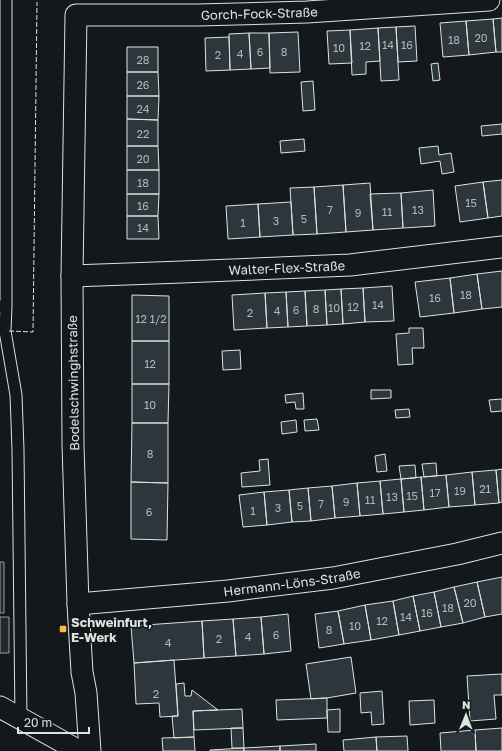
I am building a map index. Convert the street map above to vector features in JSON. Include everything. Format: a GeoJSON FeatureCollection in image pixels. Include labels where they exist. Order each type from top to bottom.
{"type":"FeatureCollection","features":[{"type":"Feature","properties":{"kind":"street","name":"Gorch-Fock-Straße"},"geometry":{"type":"LineString","coordinates":[[76,15],[198,15],[307,12],[428,2],[489,0]]}},
{"type":"Feature","properties":{"kind":"street","name":"Bodelschwinghstraße"},"geometry":{"type":"LineString","coordinates":[[76,15],[72,276],[73,445],[78,604],[82,672],[86,693],[90,751]]}},
{"type":"Feature","properties":{"kind":"street","name":"Walter-Flex-Straße"},"geometry":{"type":"LineString","coordinates":[[72,276],[350,265],[502,247]]}},
{"type":"Feature","properties":{"kind":"street","name":"Hermann-Löns-Straße"},"geometry":{"type":"LineString","coordinates":[[78,604],[228,591],[333,578],[458,554],[502,543]]}},
{"type":"Feature","properties":{"kind":"street"},"geometry":{"type":"LineString","coordinates":[[0,707],[79,751]]}},
{"type":"Feature","properties":{"kind":"lane"},"geometry":{"type":"LineString","coordinates":[[6,0],[3,306],[5,331],[16,395],[21,718]]}},
{"type":"Feature","properties":{"kind":"shaded area"},"geometry":{"type":"Polygon","coordinates":[[[0,562],[4,562],[4,613],[0,613],[0,562]]]}},
{"type":"Feature","properties":{"kind":"shaded area"},"geometry":{"type":"Polygon","coordinates":[[[0,617],[9,617],[9,653],[0,653],[0,617]]]}},
{"type":"Feature","properties":{"kind":"building"},"geometry":{"type":"Polygon","coordinates":[[[502,18],[502,52],[496,52],[493,19],[502,18]]]}},
{"type":"Feature","properties":{"kind":"building"},"geometry":{"type":"Polygon","coordinates":[[[493,19],[496,52],[469,55],[466,21],[493,19]]]}},
{"type":"Feature","properties":{"kind":"building"},"geometry":{"type":"Polygon","coordinates":[[[466,21],[469,55],[443,57],[440,23],[466,21]]]}},
{"type":"Feature","properties":{"kind":"building"},"geometry":{"type":"Polygon","coordinates":[[[415,26],[417,61],[398,62],[396,27],[415,26]]]}},
{"type":"Feature","properties":{"kind":"building"},"geometry":{"type":"Polygon","coordinates":[[[396,27],[399,80],[381,81],[378,28],[396,27]]]}},
{"type":"Feature","properties":{"kind":"building"},"geometry":{"type":"Polygon","coordinates":[[[378,28],[380,61],[366,62],[366,74],[352,75],[350,30],[378,28]]]}},
{"type":"Feature","properties":{"kind":"building"},"geometry":{"type":"Polygon","coordinates":[[[350,30],[352,63],[329,64],[327,31],[350,30]]]}},
{"type":"Feature","properties":{"kind":"building"},"geometry":{"type":"Polygon","coordinates":[[[298,32],[300,72],[270,73],[269,33],[298,32]]]}},
{"type":"Feature","properties":{"kind":"building"},"geometry":{"type":"Polygon","coordinates":[[[249,33],[269,33],[270,68],[251,69],[249,33]]]}},
{"type":"Feature","properties":{"kind":"building"},"geometry":{"type":"Polygon","coordinates":[[[249,33],[251,69],[230,70],[229,34],[249,33]]]}},
{"type":"Feature","properties":{"kind":"building"},"geometry":{"type":"Polygon","coordinates":[[[229,37],[230,70],[206,71],[205,38],[229,37]]]}},
{"type":"Feature","properties":{"kind":"building"},"geometry":{"type":"Polygon","coordinates":[[[127,47],[158,47],[158,72],[127,72],[127,47]]]}},
{"type":"Feature","properties":{"kind":"building"},"geometry":{"type":"Polygon","coordinates":[[[438,63],[440,80],[433,81],[431,64],[438,63]]]}},
{"type":"Feature","properties":{"kind":"building"},"geometry":{"type":"Polygon","coordinates":[[[127,72],[158,72],[159,96],[127,96],[127,72]]]}},
{"type":"Feature","properties":{"kind":"building"},"geometry":{"type":"Polygon","coordinates":[[[313,81],[315,110],[303,111],[301,82],[313,81]]]}},
{"type":"Feature","properties":{"kind":"building"},"geometry":{"type":"Polygon","coordinates":[[[127,96],[159,96],[158,120],[127,119],[127,96]]]}},
{"type":"Feature","properties":{"kind":"building"},"geometry":{"type":"Polygon","coordinates":[[[127,119],[158,120],[158,146],[127,146],[127,119]]]}},
{"type":"Feature","properties":{"kind":"building"},"geometry":{"type":"Polygon","coordinates":[[[502,124],[502,134],[482,136],[481,126],[502,124]]]}},
{"type":"Feature","properties":{"kind":"building"},"geometry":{"type":"Polygon","coordinates":[[[304,139],[305,151],[281,153],[280,141],[304,139]]]}},
{"type":"Feature","properties":{"kind":"building"},"geometry":{"type":"Polygon","coordinates":[[[127,146],[158,146],[159,170],[127,170],[127,146]]]}},
{"type":"Feature","properties":{"kind":"building"},"geometry":{"type":"Polygon","coordinates":[[[438,146],[439,155],[451,153],[454,172],[442,174],[440,161],[421,164],[419,148],[438,146]]]}},
{"type":"Feature","properties":{"kind":"building"},"geometry":{"type":"Polygon","coordinates":[[[127,170],[159,170],[159,194],[127,194],[127,170]]]}},
{"type":"Feature","properties":{"kind":"building"},"geometry":{"type":"Polygon","coordinates":[[[502,180],[502,216],[488,218],[483,182],[502,180]]]}},
{"type":"Feature","properties":{"kind":"building"},"geometry":{"type":"Polygon","coordinates":[[[483,182],[488,218],[460,222],[455,186],[483,182]]]}},
{"type":"Feature","properties":{"kind":"building"},"geometry":{"type":"Polygon","coordinates":[[[370,183],[373,230],[346,232],[343,185],[370,183]]]}},
{"type":"Feature","properties":{"kind":"building"},"geometry":{"type":"Polygon","coordinates":[[[343,185],[346,232],[317,234],[314,187],[343,185]]]}},
{"type":"Feature","properties":{"kind":"building"},"geometry":{"type":"Polygon","coordinates":[[[314,187],[317,234],[293,235],[290,188],[314,187]]]}},
{"type":"Feature","properties":{"kind":"building"},"geometry":{"type":"Polygon","coordinates":[[[433,190],[435,226],[403,228],[401,193],[433,190]]]}},
{"type":"Feature","properties":{"kind":"building"},"geometry":{"type":"Polygon","coordinates":[[[401,193],[403,228],[373,230],[370,194],[401,193]]]}},
{"type":"Feature","properties":{"kind":"building"},"geometry":{"type":"Polygon","coordinates":[[[127,194],[159,194],[158,216],[127,216],[127,194]]]}},
{"type":"Feature","properties":{"kind":"building"},"geometry":{"type":"Polygon","coordinates":[[[291,202],[293,235],[260,237],[258,204],[291,202]]]}},
{"type":"Feature","properties":{"kind":"building"},"geometry":{"type":"Polygon","coordinates":[[[258,204],[260,237],[228,239],[226,206],[258,204]]]}},
{"type":"Feature","properties":{"kind":"building"},"geometry":{"type":"Polygon","coordinates":[[[127,216],[158,216],[159,239],[127,239],[127,216]]]}},
{"type":"Feature","properties":{"kind":"building"},"geometry":{"type":"Polygon","coordinates":[[[502,271],[502,307],[482,309],[477,274],[502,271]]]}},
{"type":"Feature","properties":{"kind":"building"},"geometry":{"type":"Polygon","coordinates":[[[477,274],[482,309],[454,313],[450,278],[477,274]]]}},
{"type":"Feature","properties":{"kind":"building"},"geometry":{"type":"Polygon","coordinates":[[[450,278],[454,313],[420,317],[415,282],[450,278]]]}},
{"type":"Feature","properties":{"kind":"building"},"geometry":{"type":"Polygon","coordinates":[[[392,286],[394,321],[365,322],[363,288],[392,286]]]}},
{"type":"Feature","properties":{"kind":"building"},"geometry":{"type":"Polygon","coordinates":[[[363,288],[365,322],[343,324],[341,289],[363,288]]]}},
{"type":"Feature","properties":{"kind":"building"},"geometry":{"type":"Polygon","coordinates":[[[341,289],[343,324],[327,325],[325,290],[341,289]]]}},
{"type":"Feature","properties":{"kind":"building"},"geometry":{"type":"Polygon","coordinates":[[[325,290],[327,325],[307,326],[305,291],[325,290]]]}},
{"type":"Feature","properties":{"kind":"building"},"geometry":{"type":"Polygon","coordinates":[[[305,291],[307,326],[288,327],[286,292],[305,291]]]}},
{"type":"Feature","properties":{"kind":"building"},"geometry":{"type":"Polygon","coordinates":[[[286,292],[288,327],[267,328],[265,293],[286,292]]]}},
{"type":"Feature","properties":{"kind":"building"},"geometry":{"type":"Polygon","coordinates":[[[265,293],[267,328],[234,330],[232,295],[265,293]]]}},
{"type":"Feature","properties":{"kind":"building"},"geometry":{"type":"Polygon","coordinates":[[[132,295],[169,296],[169,341],[132,341],[132,295]]]}},
{"type":"Feature","properties":{"kind":"building"},"geometry":{"type":"Polygon","coordinates":[[[409,328],[423,328],[424,348],[412,348],[413,364],[398,365],[396,334],[409,333],[409,328]]]}},
{"type":"Feature","properties":{"kind":"building"},"geometry":{"type":"Polygon","coordinates":[[[132,341],[169,341],[169,384],[132,384],[132,341]]]}},
{"type":"Feature","properties":{"kind":"building"},"geometry":{"type":"Polygon","coordinates":[[[240,350],[241,369],[223,370],[222,351],[240,350]]]}},
{"type":"Feature","properties":{"kind":"building"},"geometry":{"type":"Polygon","coordinates":[[[132,384],[169,384],[168,423],[132,423],[132,384]]]}},
{"type":"Feature","properties":{"kind":"building"},"geometry":{"type":"Polygon","coordinates":[[[371,390],[391,390],[391,398],[371,399],[371,390]]]}},
{"type":"Feature","properties":{"kind":"building"},"geometry":{"type":"Polygon","coordinates":[[[303,393],[304,409],[296,409],[295,402],[286,403],[285,395],[303,393]]]}},
{"type":"Feature","properties":{"kind":"building"},"geometry":{"type":"Polygon","coordinates":[[[502,399],[502,411],[491,412],[489,400],[502,399]]]}},
{"type":"Feature","properties":{"kind":"building"},"geometry":{"type":"Polygon","coordinates":[[[409,409],[410,417],[396,418],[395,410],[409,409]]]}},
{"type":"Feature","properties":{"kind":"building"},"geometry":{"type":"Polygon","coordinates":[[[317,419],[319,430],[305,431],[304,420],[317,419]]]}},
{"type":"Feature","properties":{"kind":"building"},"geometry":{"type":"Polygon","coordinates":[[[296,420],[297,432],[282,434],[281,422],[296,420]]]}},
{"type":"Feature","properties":{"kind":"building"},"geometry":{"type":"Polygon","coordinates":[[[132,423],[168,423],[168,483],[131,482],[132,423]]]}},
{"type":"Feature","properties":{"kind":"building"},"geometry":{"type":"Polygon","coordinates":[[[385,454],[387,471],[377,472],[375,456],[385,454]]]}},
{"type":"Feature","properties":{"kind":"building"},"geometry":{"type":"Polygon","coordinates":[[[268,459],[270,485],[242,487],[241,473],[260,471],[259,460],[268,459]]]}},
{"type":"Feature","properties":{"kind":"building"},"geometry":{"type":"Polygon","coordinates":[[[436,463],[437,476],[424,477],[422,464],[436,463]]]}},
{"type":"Feature","properties":{"kind":"building"},"geometry":{"type":"Polygon","coordinates":[[[415,465],[416,478],[401,479],[399,466],[415,465]]]}},
{"type":"Feature","properties":{"kind":"building"},"geometry":{"type":"Polygon","coordinates":[[[502,469],[502,502],[499,503],[496,470],[502,469]]]}},
{"type":"Feature","properties":{"kind":"building"},"geometry":{"type":"Polygon","coordinates":[[[496,470],[499,503],[475,505],[472,472],[496,470]]]}},
{"type":"Feature","properties":{"kind":"building"},"geometry":{"type":"Polygon","coordinates":[[[472,472],[475,505],[449,507],[446,475],[472,472]]]}},
{"type":"Feature","properties":{"kind":"building"},"geometry":{"type":"Polygon","coordinates":[[[446,475],[449,507],[424,510],[421,477],[446,475]]]}},
{"type":"Feature","properties":{"kind":"building"},"geometry":{"type":"Polygon","coordinates":[[[421,477],[424,510],[404,512],[401,479],[421,477]]]}},
{"type":"Feature","properties":{"kind":"building"},"geometry":{"type":"Polygon","coordinates":[[[401,479],[404,512],[383,514],[380,481],[401,479]]]}},
{"type":"Feature","properties":{"kind":"building"},"geometry":{"type":"Polygon","coordinates":[[[380,481],[383,514],[360,516],[357,483],[380,481]]]}},
{"type":"Feature","properties":{"kind":"building"},"geometry":{"type":"Polygon","coordinates":[[[131,482],[168,483],[167,540],[131,539],[131,482]]]}},
{"type":"Feature","properties":{"kind":"building"},"geometry":{"type":"Polygon","coordinates":[[[357,483],[360,516],[335,518],[332,486],[357,483]]]}},
{"type":"Feature","properties":{"kind":"building"},"geometry":{"type":"Polygon","coordinates":[[[332,486],[335,518],[311,521],[308,488],[332,486]]]}},
{"type":"Feature","properties":{"kind":"building"},"geometry":{"type":"Polygon","coordinates":[[[308,488],[311,521],[292,522],[289,490],[308,488]]]}},
{"type":"Feature","properties":{"kind":"building"},"geometry":{"type":"Polygon","coordinates":[[[289,490],[292,522],[267,525],[264,492],[289,490]]]}},
{"type":"Feature","properties":{"kind":"building"},"geometry":{"type":"Polygon","coordinates":[[[264,492],[267,525],[243,527],[239,495],[264,492]]]}},
{"type":"Feature","properties":{"kind":"building"},"geometry":{"type":"Polygon","coordinates":[[[502,577],[502,614],[485,617],[477,582],[502,577]]]}},
{"type":"Feature","properties":{"kind":"building"},"geometry":{"type":"Polygon","coordinates":[[[477,582],[485,617],[463,623],[454,587],[477,582]]]}},
{"type":"Feature","properties":{"kind":"building"},"geometry":{"type":"Polygon","coordinates":[[[454,587],[463,623],[441,627],[434,592],[454,587]]]}},
{"type":"Feature","properties":{"kind":"building"},"geometry":{"type":"Polygon","coordinates":[[[434,592],[441,627],[420,631],[413,596],[434,592]]]}},
{"type":"Feature","properties":{"kind":"building"},"geometry":{"type":"Polygon","coordinates":[[[413,596],[420,631],[399,635],[393,601],[413,596]]]}},
{"type":"Feature","properties":{"kind":"building"},"geometry":{"type":"Polygon","coordinates":[[[393,601],[399,635],[371,640],[365,605],[393,601]]]}},
{"type":"Feature","properties":{"kind":"building"},"geometry":{"type":"Polygon","coordinates":[[[365,605],[371,640],[344,644],[338,611],[365,605]]]}},
{"type":"Feature","properties":{"kind":"building"},"geometry":{"type":"Polygon","coordinates":[[[338,611],[344,644],[319,648],[315,614],[338,611]]]}},
{"type":"Feature","properties":{"kind":"building"},"geometry":{"type":"Polygon","coordinates":[[[288,614],[291,651],[264,654],[261,617],[288,614]]]}},
{"type":"Feature","properties":{"kind":"building"},"geometry":{"type":"Polygon","coordinates":[[[261,617],[264,654],[236,656],[233,619],[261,617]]]}},
{"type":"Feature","properties":{"kind":"building"},"geometry":{"type":"Polygon","coordinates":[[[233,619],[236,656],[204,658],[202,621],[233,619]]]}},
{"type":"Feature","properties":{"kind":"building"},"geometry":{"type":"Polygon","coordinates":[[[202,621],[204,658],[134,663],[131,626],[202,621]]]}},
{"type":"Feature","properties":{"kind":"building"},"geometry":{"type":"Polygon","coordinates":[[[351,657],[356,693],[311,699],[306,664],[351,657]]]}},
{"type":"Feature","properties":{"kind":"building"},"geometry":{"type":"Polygon","coordinates":[[[174,660],[178,716],[160,717],[159,703],[136,704],[134,663],[174,660]]]}},
{"type":"Feature","properties":{"kind":"building"},"geometry":{"type":"Polygon","coordinates":[[[502,674],[502,695],[494,695],[496,719],[470,721],[467,676],[502,674]]]}},
{"type":"Feature","properties":{"kind":"building"},"geometry":{"type":"Polygon","coordinates":[[[184,683],[185,696],[191,696],[192,690],[218,710],[193,711],[194,737],[174,738],[172,716],[178,716],[176,684],[184,683]]]}},
{"type":"Feature","properties":{"kind":"building"},"geometry":{"type":"Polygon","coordinates":[[[382,691],[384,724],[372,725],[371,712],[361,713],[360,693],[382,691]]]}},
{"type":"Feature","properties":{"kind":"building"},"geometry":{"type":"Polygon","coordinates":[[[327,698],[327,718],[277,720],[276,700],[327,698]]]}},
{"type":"Feature","properties":{"kind":"building"},"geometry":{"type":"Polygon","coordinates":[[[434,700],[435,723],[410,725],[409,701],[434,700]]]}},
{"type":"Feature","properties":{"kind":"building"},"geometry":{"type":"Polygon","coordinates":[[[242,709],[243,728],[194,730],[193,711],[242,709]]]}},
{"type":"Feature","properties":{"kind":"building"},"geometry":{"type":"Polygon","coordinates":[[[340,709],[340,732],[328,732],[327,710],[340,709]]]}},
{"type":"Feature","properties":{"kind":"building"},"geometry":{"type":"Polygon","coordinates":[[[231,728],[243,728],[244,748],[232,748],[231,728]]]}},
{"type":"Feature","properties":{"kind":"building"},"geometry":{"type":"Polygon","coordinates":[[[502,728],[502,751],[476,751],[475,730],[502,728]]]}},
{"type":"Feature","properties":{"kind":"building"},"geometry":{"type":"Polygon","coordinates":[[[475,730],[476,751],[441,751],[440,733],[475,730]]]}},
{"type":"Feature","properties":{"kind":"building"},"geometry":{"type":"Polygon","coordinates":[[[407,736],[408,751],[377,751],[376,737],[407,736]]]}},
{"type":"Feature","properties":{"kind":"building"},"geometry":{"type":"Polygon","coordinates":[[[194,737],[195,751],[163,751],[162,738],[194,737]]]}},
{"type":"Feature","properties":{"kind":"building"},"geometry":{"type":"Polygon","coordinates":[[[376,737],[377,751],[344,751],[343,740],[376,737]]]}},
{"type":"Feature","properties":{"kind":"building"},"geometry":{"type":"Polygon","coordinates":[[[316,744],[316,751],[280,751],[280,746],[316,744]]]}},
{"type":"Feature","properties":{"kind":"building"},"geometry":{"type":"Polygon","coordinates":[[[280,746],[280,751],[244,751],[244,748],[280,746]]]}},
{"type":"Feature","properties":{"kind":"building"},"geometry":{"type":"Polygon","coordinates":[[[244,748],[244,751],[210,751],[210,750],[244,748]]]}},
{"type":"Feature","properties":{"kind":"fence"},"geometry":{"type":"LineString","coordinates":[[9,331],[33,332],[37,2]]}},
{"type":"Feature","properties":{"kind":"place","name":"Schweinfurt, E-Werk"},"geometry":{"type":"Point","coordinates":[63,629]}}]}
